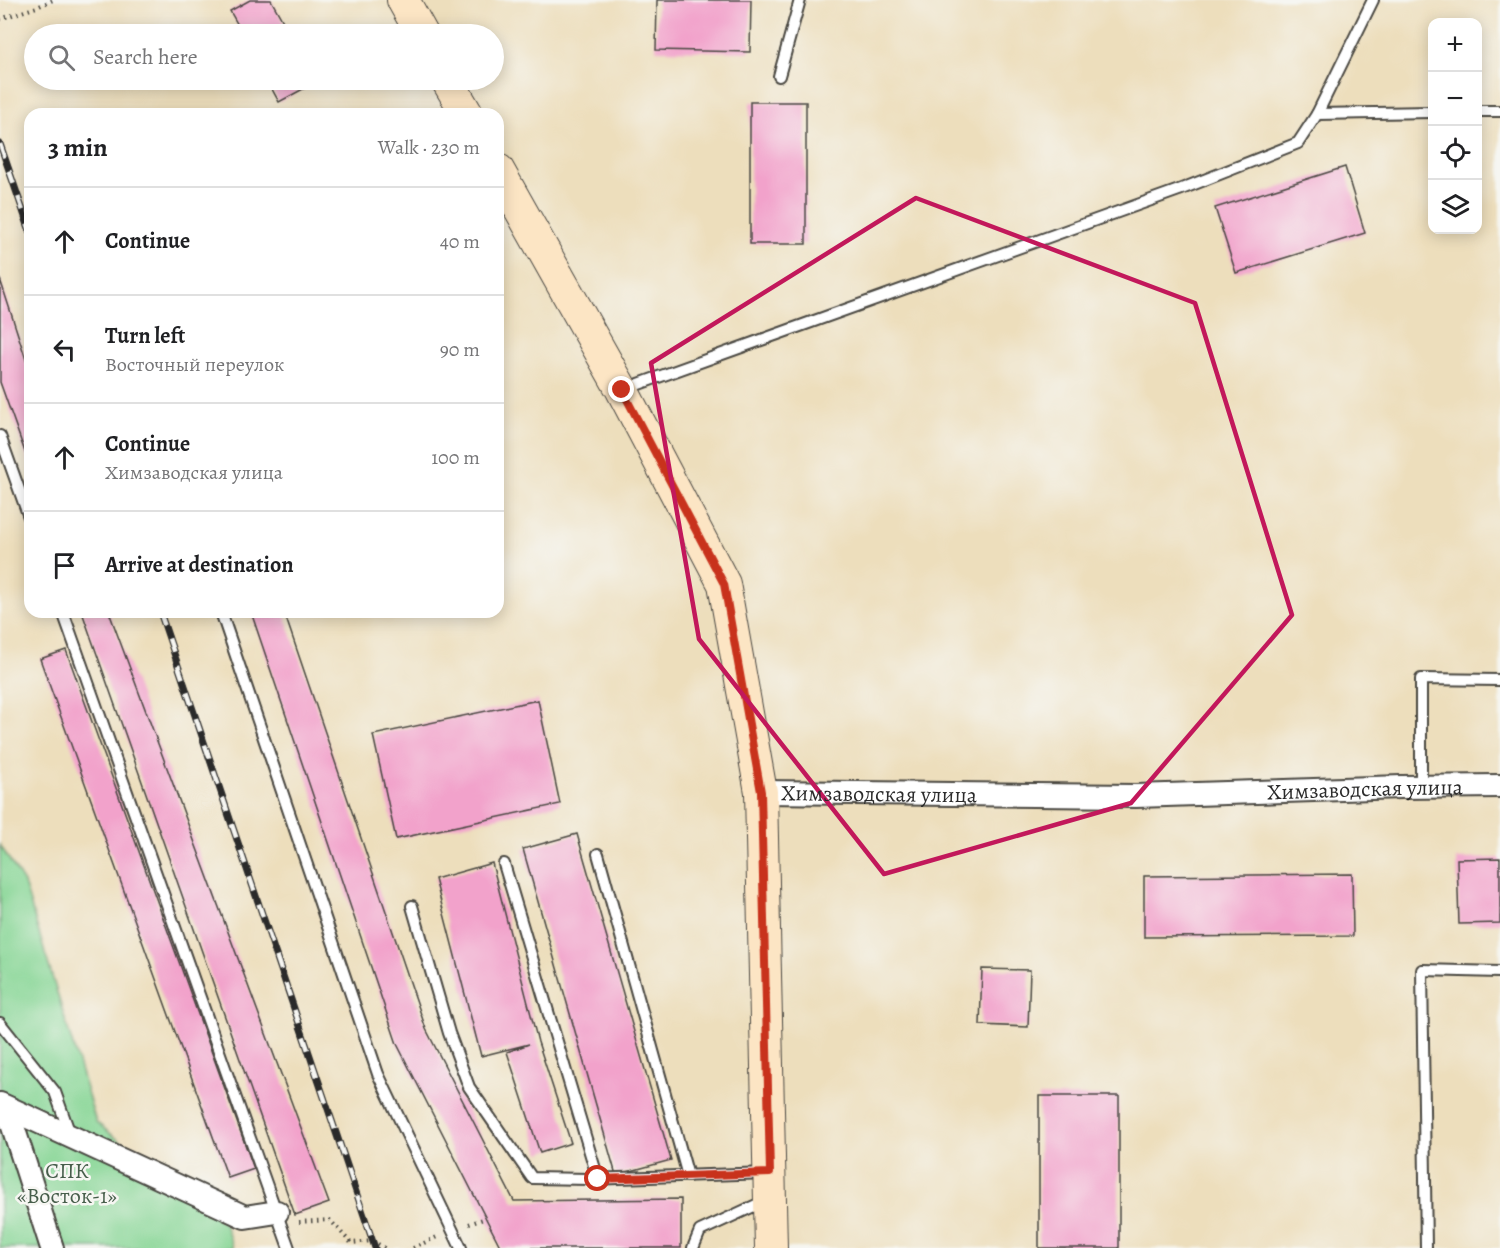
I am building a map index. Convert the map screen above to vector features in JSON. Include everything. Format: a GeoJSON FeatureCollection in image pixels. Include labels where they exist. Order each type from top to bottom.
{"type":"FeatureCollection","features":[{"type":"Feature","properties":{"kind":"street"},"geometry":{"type":"LineString","coordinates":[[403,0],[416,24]]}},
{"type":"Feature","properties":{"kind":"street"},"geometry":{"type":"LineString","coordinates":[[453,90],[463,108]]}},
{"type":"Feature","properties":{"kind":"street","name":"Химзаводская улица"},"geometry":{"type":"LineString","coordinates":[[504,181],[622,390],[724,584],[761,792],[1136,796],[1500,786]]}},
{"type":"Feature","properties":{"kind":"street"},"geometry":{"type":"LineString","coordinates":[[761,792],[771,1248]]}},
{"type":"Feature","properties":{"kind":"street"},"geometry":{"type":"LineString","coordinates":[[4,1106],[244,1217],[279,1218]]}},
{"type":"Feature","properties":{"kind":"street"},"geometry":{"type":"LineString","coordinates":[[4,1106],[52,1248]]}},
{"type":"Feature","properties":{"kind":"lane"},"geometry":{"type":"LineString","coordinates":[[779,76],[800,0]]}},
{"type":"Feature","properties":{"kind":"lane"},"geometry":{"type":"LineString","coordinates":[[622,390],[1179,190],[1298,143],[1317,114],[1373,0]]}},
{"type":"Feature","properties":{"kind":"lane"},"geometry":{"type":"LineString","coordinates":[[1482,111],[1500,111]]}},
{"type":"Feature","properties":{"kind":"lane"},"geometry":{"type":"LineString","coordinates":[[1317,114],[1428,112]]}},
{"type":"Feature","properties":{"kind":"lane"},"geometry":{"type":"LineString","coordinates":[[0,436],[24,503]]}},
{"type":"Feature","properties":{"kind":"lane"},"geometry":{"type":"LineString","coordinates":[[65,618],[290,1248]]}},
{"type":"Feature","properties":{"kind":"lane"},"geometry":{"type":"LineString","coordinates":[[223,618],[378,1074],[461,1248]]}},
{"type":"Feature","properties":{"kind":"lane"},"geometry":{"type":"LineString","coordinates":[[1421,787],[1421,679],[1500,680]]}},
{"type":"Feature","properties":{"kind":"lane"},"geometry":{"type":"LineString","coordinates":[[598,854],[688,1176]]}},
{"type":"Feature","properties":{"kind":"lane"},"geometry":{"type":"LineString","coordinates":[[504,864],[598,1179]]}},
{"type":"Feature","properties":{"kind":"lane"},"geometry":{"type":"LineString","coordinates":[[412,906],[449,1033],[468,1087],[532,1178],[598,1179],[688,1176],[770,1186]]}},
{"type":"Feature","properties":{"kind":"lane"},"geometry":{"type":"LineString","coordinates":[[1426,1248],[1422,970],[1500,972]]}},
{"type":"Feature","properties":{"kind":"lane"},"geometry":{"type":"LineString","coordinates":[[0,1023],[55,1092],[71,1137]]}},
{"type":"Feature","properties":{"kind":"lane"},"geometry":{"type":"LineString","coordinates":[[693,1248],[700,1231],[770,1186]]}},
{"type":"Feature","properties":{"kind":"path"},"geometry":{"type":"LineString","coordinates":[[0,19],[53,0]]}},
{"type":"Feature","properties":{"kind":"path"},"geometry":{"type":"LineString","coordinates":[[279,1218],[330,1220],[351,1243],[373,1241],[385,1248]]}},
{"type":"Feature","properties":{"kind":"highlighted area"},"geometry":{"type":"Polygon","coordinates":[[[916,198],[1195,303],[1292,615],[1131,803],[884,874],[699,639],[651,363],[916,198]]]}},
{"type":"Feature","properties":{"kind":"green space","name":"СПК «Восток-1»"},"geometry":{"type":"Polygon","coordinates":[[[0,845],[24,883],[96,1122],[225,1224],[233,1248],[0,1248],[0,845]]]}},
{"type":"Feature","properties":{"kind":"building"},"geometry":{"type":"Polygon","coordinates":[[[250,0],[271,0],[284,24],[237,24],[230,11],[250,0]]]}},
{"type":"Feature","properties":{"kind":"building"},"geometry":{"type":"Polygon","coordinates":[[[657,0],[751,0],[750,52],[656,50],[657,0]]]}},
{"type":"Feature","properties":{"kind":"building"},"geometry":{"type":"Polygon","coordinates":[[[272,90],[301,90],[279,102],[272,90]]]}},
{"type":"Feature","properties":{"kind":"building"},"geometry":{"type":"Polygon","coordinates":[[[750,102],[806,102],[806,244],[750,244],[750,102]]]}},
{"type":"Feature","properties":{"kind":"building"},"geometry":{"type":"Polygon","coordinates":[[[1345,167],[1365,233],[1236,273],[1215,208],[1345,167]]]}},
{"type":"Feature","properties":{"kind":"building"},"geometry":{"type":"Polygon","coordinates":[[[0,279],[24,353],[24,449],[0,382],[0,279]]]}},
{"type":"Feature","properties":{"kind":"building"},"geometry":{"type":"Polygon","coordinates":[[[84,618],[111,618],[329,1203],[295,1215],[84,618]]]}},
{"type":"Feature","properties":{"kind":"building"},"geometry":{"type":"Polygon","coordinates":[[[253,618],[286,618],[426,1029],[514,1201],[681,1199],[681,1248],[501,1248],[397,1044],[253,618]]]}},
{"type":"Feature","properties":{"kind":"building"},"geometry":{"type":"Polygon","coordinates":[[[66,650],[254,1169],[228,1178],[40,659],[66,650]]]}},
{"type":"Feature","properties":{"kind":"building"},"geometry":{"type":"Polygon","coordinates":[[[538,700],[560,804],[396,839],[373,735],[538,700]]]}},
{"type":"Feature","properties":{"kind":"building"},"geometry":{"type":"Polygon","coordinates":[[[577,834],[671,1160],[616,1175],[523,849],[577,834]]]}},
{"type":"Feature","properties":{"kind":"building"},"geometry":{"type":"Polygon","coordinates":[[[1500,858],[1500,923],[1459,924],[1457,859],[1500,858]]]}},
{"type":"Feature","properties":{"kind":"building"},"geometry":{"type":"Polygon","coordinates":[[[492,863],[538,1042],[571,1143],[540,1153],[507,1052],[529,1044],[481,1056],[435,879],[492,863]]]}},
{"type":"Feature","properties":{"kind":"building"},"geometry":{"type":"Polygon","coordinates":[[[1352,874],[1353,936],[1144,937],[1144,876],[1352,874]]]}},
{"type":"Feature","properties":{"kind":"building"},"geometry":{"type":"Polygon","coordinates":[[[982,969],[1030,970],[1028,1027],[980,1025],[982,969]]]}},
{"type":"Feature","properties":{"kind":"building"},"geometry":{"type":"Polygon","coordinates":[[[1039,1096],[1119,1096],[1119,1248],[1039,1248],[1039,1096]]]}},
{"type":"Feature","properties":{"kind":"railway"},"geometry":{"type":"LineString","coordinates":[[0,144],[24,214]]}},
{"type":"Feature","properties":{"kind":"railway"},"geometry":{"type":"LineString","coordinates":[[162,618],[375,1248]]}},
{"type":"Feature","properties":{"kind":"route"},"geometry":{"type":"LineString","coordinates":[[598,1179],[770,1173],[761,792],[724,584],[622,390]]}}]}
